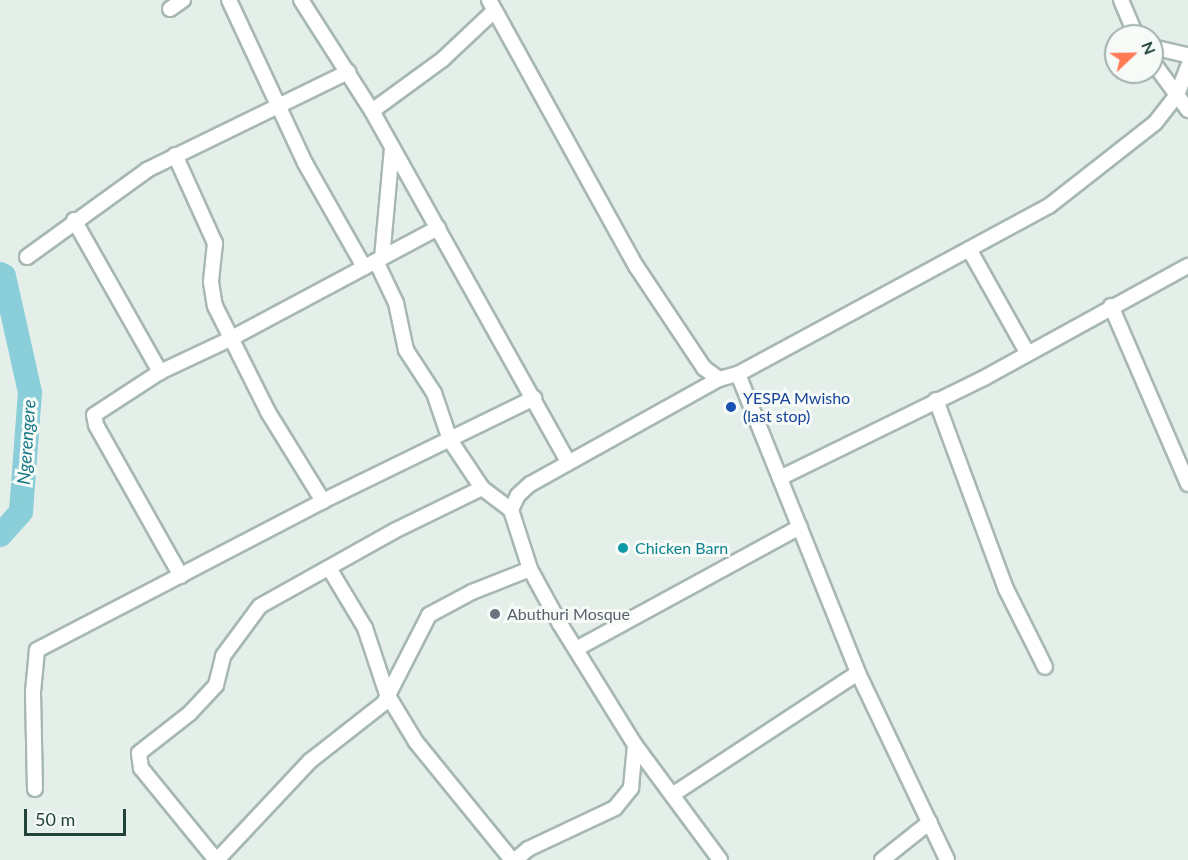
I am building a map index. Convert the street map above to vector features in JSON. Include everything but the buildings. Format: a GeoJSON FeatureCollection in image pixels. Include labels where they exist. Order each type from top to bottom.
{"type":"FeatureCollection","features":[{"type":"Feature","properties":{"kind":"street"},"geometry":{"type":"LineString","coordinates":[[170,9],[183,0]]}},
{"type":"Feature","properties":{"kind":"street"},"geometry":{"type":"LineString","coordinates":[[229,0],[278,108],[374,262],[396,303],[406,350],[434,393],[450,440],[482,489],[511,510],[530,569],[576,650],[635,745],[720,860]]}},
{"type":"Feature","properties":{"kind":"street"},"geometry":{"type":"LineString","coordinates":[[301,0],[372,111],[568,462]]}},
{"type":"Feature","properties":{"kind":"street"},"geometry":{"type":"LineString","coordinates":[[1121,0],[1131,24]]}},
{"type":"Feature","properties":{"kind":"street"},"geometry":{"type":"LineString","coordinates":[[372,111],[442,59],[492,5],[636,266],[704,368],[719,379]]}},
{"type":"Feature","properties":{"kind":"street"},"geometry":{"type":"LineString","coordinates":[[1164,50],[1188,55]]}},
{"type":"Feature","properties":{"kind":"street"},"geometry":{"type":"LineString","coordinates":[[511,510],[522,489],[568,462],[719,379],[738,374],[1049,206],[1155,123],[1177,94],[1188,66]]}},
{"type":"Feature","properties":{"kind":"street"},"geometry":{"type":"LineString","coordinates":[[27,257],[74,220],[175,155],[248,118],[278,108],[348,72]]}},
{"type":"Feature","properties":{"kind":"street"},"geometry":{"type":"LineString","coordinates":[[1164,77],[1188,110]]}},
{"type":"Feature","properties":{"kind":"street"},"geometry":{"type":"LineString","coordinates":[[374,262],[393,149]]}},
{"type":"Feature","properties":{"kind":"street"},"geometry":{"type":"LineString","coordinates":[[175,155],[215,243],[211,294],[230,339],[268,412],[323,501]]}},
{"type":"Feature","properties":{"kind":"street"},"geometry":{"type":"LineString","coordinates":[[74,220],[160,372]]}},
{"type":"Feature","properties":{"kind":"street"},"geometry":{"type":"LineString","coordinates":[[181,576],[94,420],[104,406],[160,372],[230,339],[438,228]]}},
{"type":"Feature","properties":{"kind":"street"},"geometry":{"type":"LineString","coordinates":[[969,249],[1028,354]]}},
{"type":"Feature","properties":{"kind":"street"},"geometry":{"type":"LineString","coordinates":[[780,478],[1028,354],[1111,306],[1188,266]]}},
{"type":"Feature","properties":{"kind":"street"},"geometry":{"type":"LineString","coordinates":[[1111,306],[1188,484]]}},
{"type":"Feature","properties":{"kind":"street"},"geometry":{"type":"LineString","coordinates":[[738,374],[858,673],[946,860]]}},
{"type":"Feature","properties":{"kind":"street"},"geometry":{"type":"LineString","coordinates":[[35,789],[33,692],[37,650],[323,501],[534,398]]}},
{"type":"Feature","properties":{"kind":"street"},"geometry":{"type":"LineString","coordinates":[[936,400],[1006,589],[1045,667]]}},
{"type":"Feature","properties":{"kind":"street"},"geometry":{"type":"LineString","coordinates":[[482,489],[394,531],[260,606],[223,656],[216,685],[189,713],[140,753],[141,768],[216,860],[274,796],[384,703],[429,615],[472,592],[530,569]]}},
{"type":"Feature","properties":{"kind":"street"},"geometry":{"type":"LineString","coordinates":[[576,650],[800,527]]}},
{"type":"Feature","properties":{"kind":"street"},"geometry":{"type":"LineString","coordinates":[[329,568],[365,628],[387,694],[416,742],[513,860],[528,849],[615,808],[631,788],[635,745]]}},
{"type":"Feature","properties":{"kind":"street"},"geometry":{"type":"LineString","coordinates":[[672,795],[858,673]]}},
{"type":"Feature","properties":{"kind":"street"},"geometry":{"type":"LineString","coordinates":[[882,860],[930,822]]}},
{"type":"Feature","properties":{"kind":"waterway","name":"Ngerengere"},"geometry":{"type":"LineString","coordinates":[[0,274],[4,276],[30,392],[21,512],[0,535]]}},
{"type":"Feature","properties":{"kind":"place","name":"YESPA Mwisho (last stop)"},"geometry":{"type":"Point","coordinates":[731,407]}},
{"type":"Feature","properties":{"kind":"place","name":"Chicken Barn"},"geometry":{"type":"Point","coordinates":[623,548]}},
{"type":"Feature","properties":{"kind":"place","name":"Abuthuri Mosque"},"geometry":{"type":"Point","coordinates":[495,614]}}]}
